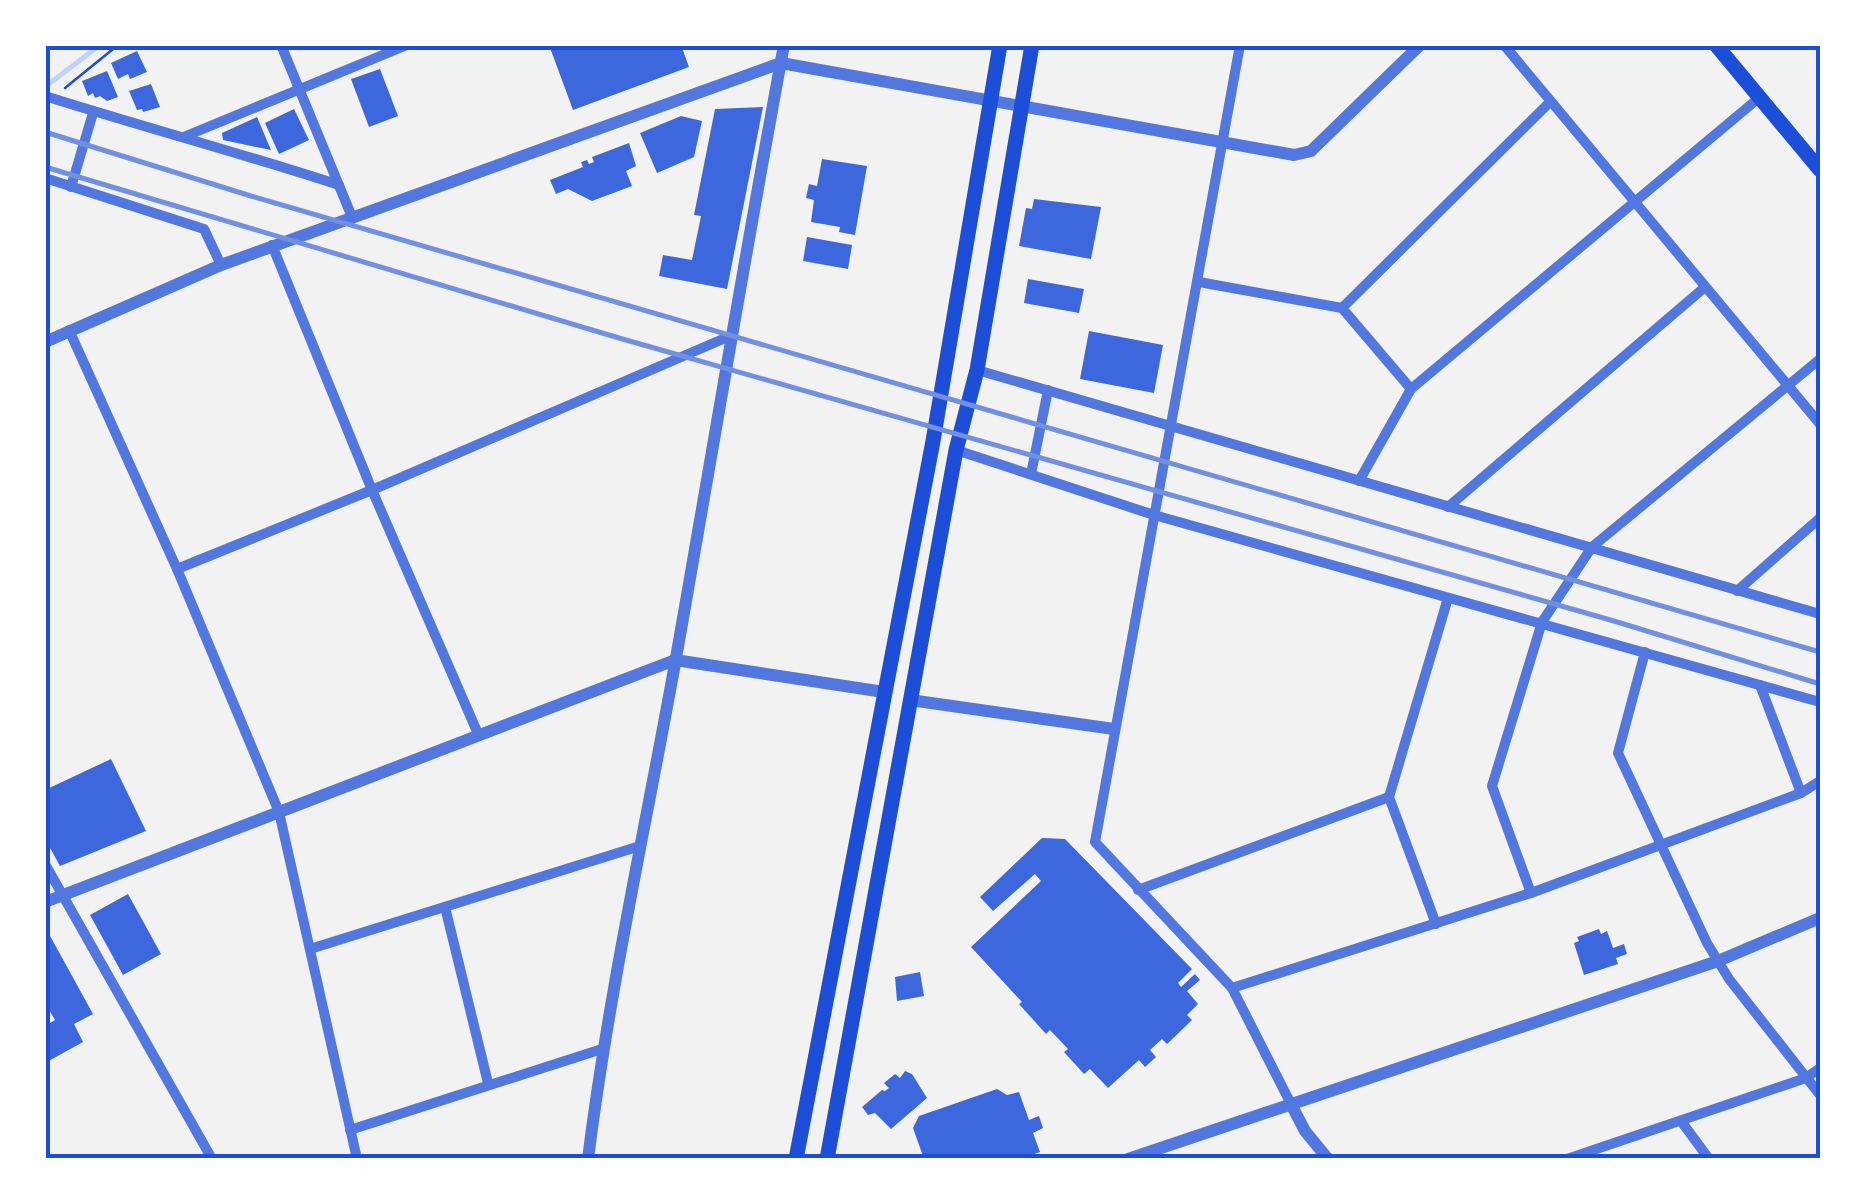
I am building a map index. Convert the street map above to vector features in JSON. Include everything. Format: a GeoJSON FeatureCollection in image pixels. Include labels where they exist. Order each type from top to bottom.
{"type":"FeatureCollection","features":[{"type":"Feature","properties":{"kind":"main road"},"geometry":{"type":"LineString","coordinates":[[796,1159],[932,440],[1000,45]]}},
{"type":"Feature","properties":{"kind":"main road"},"geometry":{"type":"LineString","coordinates":[[827,1159],[956,450],[976,370],[1032,45]]}},
{"type":"Feature","properties":{"kind":"main road"},"geometry":{"type":"LineString","coordinates":[[1716,45],[1820,170]]}},
{"type":"Feature","properties":{"kind":"street"},"geometry":{"type":"LineString","coordinates":[[281,45],[352,217]]}},
{"type":"Feature","properties":{"kind":"street"},"geometry":{"type":"LineString","coordinates":[[186,136],[407,45]]}},
{"type":"Feature","properties":{"kind":"street"},"geometry":{"type":"LineString","coordinates":[[588,1159],[602,1049],[676,660],[784,45]]}},
{"type":"Feature","properties":{"kind":"street"},"geometry":{"type":"LineString","coordinates":[[1240,45],[1095,842],[1232,988],[1306,1131],[1328,1159]]}},
{"type":"Feature","properties":{"kind":"street"},"geometry":{"type":"LineString","coordinates":[[45,342],[221,264],[781,63],[1294,155],[1311,151],[1420,45]]}},
{"type":"Feature","properties":{"kind":"street"},"geometry":{"type":"LineString","coordinates":[[1504,45],[1820,424]]}},
{"type":"Feature","properties":{"kind":"street"},"geometry":{"type":"LineString","coordinates":[[48,97],[339,184]]}},
{"type":"Feature","properties":{"kind":"street"},"geometry":{"type":"LineString","coordinates":[[1359,481],[1411,389],[1760,97]]}},
{"type":"Feature","properties":{"kind":"street"},"geometry":{"type":"LineString","coordinates":[[1342,308],[1550,102]]}},
{"type":"Feature","properties":{"kind":"street"},"geometry":{"type":"LineString","coordinates":[[67,185],[92,113]]}},
{"type":"Feature","properties":{"kind":"street"},"geometry":{"type":"LineString","coordinates":[[45,178],[204,229],[221,264]]}},
{"type":"Feature","properties":{"kind":"street"},"geometry":{"type":"LineString","coordinates":[[45,191],[67,185]]}},
{"type":"Feature","properties":{"kind":"street"},"geometry":{"type":"LineString","coordinates":[[272,246],[479,736]]}},
{"type":"Feature","properties":{"kind":"street"},"geometry":{"type":"LineString","coordinates":[[1199,282],[1342,308],[1411,389]]}},
{"type":"Feature","properties":{"kind":"street"},"geometry":{"type":"LineString","coordinates":[[1448,507],[1705,287]]}},
{"type":"Feature","properties":{"kind":"street"},"geometry":{"type":"LineString","coordinates":[[69,330],[177,569],[279,812],[357,1159]]}},
{"type":"Feature","properties":{"kind":"street"},"geometry":{"type":"LineString","coordinates":[[177,569],[730,336]]}},
{"type":"Feature","properties":{"kind":"street"},"geometry":{"type":"LineString","coordinates":[[1531,893],[1492,786],[1542,622],[1592,547],[1820,359]]}},
{"type":"Feature","properties":{"kind":"street"},"geometry":{"type":"LineString","coordinates":[[976,370],[1820,614]]}},
{"type":"Feature","properties":{"kind":"street"},"geometry":{"type":"LineString","coordinates":[[1031,474],[1048,390]]}},
{"type":"Feature","properties":{"kind":"street"},"geometry":{"type":"LineString","coordinates":[[956,450],[1154,514],[1820,702]]}},
{"type":"Feature","properties":{"kind":"street"},"geometry":{"type":"LineString","coordinates":[[1737,591],[1820,518]]}},
{"type":"Feature","properties":{"kind":"street"},"geometry":{"type":"LineString","coordinates":[[1436,924],[1389,797],[1448,598]]}},
{"type":"Feature","properties":{"kind":"street"},"geometry":{"type":"LineString","coordinates":[[1646,652],[1618,752],[1660,847],[1718,961],[1820,1095]]}},
{"type":"Feature","properties":{"kind":"street"},"geometry":{"type":"LineString","coordinates":[[45,902],[676,660],[884,692]]}},
{"type":"Feature","properties":{"kind":"street"},"geometry":{"type":"LineString","coordinates":[[1760,685],[1801,794]]}},
{"type":"Feature","properties":{"kind":"street"},"geometry":{"type":"LineString","coordinates":[[910,700],[1114,729]]}},
{"type":"Feature","properties":{"kind":"street"},"geometry":{"type":"LineString","coordinates":[[1232,988],[1531,893],[1801,794],[1820,781]]}},
{"type":"Feature","properties":{"kind":"street"},"geometry":{"type":"LineString","coordinates":[[1138,890],[1389,797]]}},
{"type":"Feature","properties":{"kind":"street"},"geometry":{"type":"LineString","coordinates":[[310,949],[640,846]]}},
{"type":"Feature","properties":{"kind":"street"},"geometry":{"type":"LineString","coordinates":[[45,864],[212,1159]]}},
{"type":"Feature","properties":{"kind":"street"},"geometry":{"type":"LineString","coordinates":[[445,907],[488,1084]]}},
{"type":"Feature","properties":{"kind":"street"},"geometry":{"type":"LineString","coordinates":[[1128,1159],[1718,961],[1820,918]]}},
{"type":"Feature","properties":{"kind":"street"},"geometry":{"type":"LineString","coordinates":[[350,1130],[602,1049]]}},
{"type":"Feature","properties":{"kind":"street"},"geometry":{"type":"LineString","coordinates":[[1567,1159],[1806,1078],[1820,1068]]}},
{"type":"Feature","properties":{"kind":"street"},"geometry":{"type":"LineString","coordinates":[[1680,1121],[1709,1159]]}},
{"type":"Feature","properties":{"kind":"path"},"geometry":{"type":"LineString","coordinates":[[48,97],[118,45]]}},
{"type":"Feature","properties":{"kind":"building"},"geometry":{"type":"Polygon","coordinates":[[[549,45],[681,45],[689,67],[573,110],[549,45]]]}},
{"type":"Feature","properties":{"kind":"building"},"geometry":{"type":"Polygon","coordinates":[[[137,51],[147,72],[118,79],[111,63],[137,51]]]}},
{"type":"Feature","properties":{"kind":"building"},"geometry":{"type":"Polygon","coordinates":[[[380,69],[398,116],[369,127],[351,79],[380,69]]]}},
{"type":"Feature","properties":{"kind":"building"},"geometry":{"type":"Polygon","coordinates":[[[107,71],[118,97],[107,101],[100,96],[95,98],[93,93],[88,96],[82,81],[107,71]]]}},
{"type":"Feature","properties":{"kind":"building"},"geometry":{"type":"Polygon","coordinates":[[[151,84],[160,107],[137,110],[129,91],[151,84]]]}},
{"type":"Feature","properties":{"kind":"building"},"geometry":{"type":"Polygon","coordinates":[[[763,107],[727,289],[659,276],[663,255],[692,260],[701,216],[694,215],[715,109],[763,107]]]}},
{"type":"Feature","properties":{"kind":"building"},"geometry":{"type":"Polygon","coordinates":[[[294,109],[309,140],[279,154],[265,123],[294,109]]]}},
{"type":"Feature","properties":{"kind":"building"},"geometry":{"type":"Polygon","coordinates":[[[681,116],[702,121],[694,157],[657,173],[640,133],[681,116]]]}},
{"type":"Feature","properties":{"kind":"building"},"geometry":{"type":"Polygon","coordinates":[[[257,117],[271,150],[223,140],[222,133],[257,117]]]}},
{"type":"Feature","properties":{"kind":"building"},"geometry":{"type":"Polygon","coordinates":[[[629,143],[636,166],[626,171],[632,186],[592,201],[568,189],[556,194],[550,180],[583,167],[581,162],[587,160],[589,164],[594,162],[592,157],[629,143]]]}},
{"type":"Feature","properties":{"kind":"building"},"geometry":{"type":"Polygon","coordinates":[[[822,159],[867,166],[855,235],[839,232],[840,227],[811,222],[814,200],[806,198],[809,184],[817,186],[822,159]]]}},
{"type":"Feature","properties":{"kind":"building"},"geometry":{"type":"Polygon","coordinates":[[[1034,199],[1101,207],[1091,259],[1019,246],[1026,208],[1032,209],[1034,199]]]}},
{"type":"Feature","properties":{"kind":"building"},"geometry":{"type":"Polygon","coordinates":[[[807,237],[852,245],[848,269],[803,261],[807,237]]]}},
{"type":"Feature","properties":{"kind":"building"},"geometry":{"type":"Polygon","coordinates":[[[1028,279],[1084,289],[1079,313],[1024,303],[1028,279]]]}},
{"type":"Feature","properties":{"kind":"building"},"geometry":{"type":"Polygon","coordinates":[[[1089,331],[1163,345],[1154,393],[1080,379],[1089,331]]]}},
{"type":"Feature","properties":{"kind":"building"},"geometry":{"type":"Polygon","coordinates":[[[111,759],[146,831],[60,866],[45,839],[45,790],[111,759]]]}},
{"type":"Feature","properties":{"kind":"building"},"geometry":{"type":"Polygon","coordinates":[[[1042,838],[1065,839],[1192,969],[1178,983],[1181,987],[1195,974],[1200,980],[1187,991],[1198,1004],[1187,1015],[1192,1020],[1167,1044],[1162,1039],[1150,1050],[1156,1057],[1145,1067],[1139,1060],[1108,1088],[1090,1069],[1084,1074],[1064,1052],[1068,1049],[1050,1030],[1046,1034],[971,947],[1041,881],[1035,874],[993,911],[980,897],[1042,838]]]}},
{"type":"Feature","properties":{"kind":"building"},"geometry":{"type":"Polygon","coordinates":[[[128,894],[161,954],[123,975],[90,915],[128,894]]]}},
{"type":"Feature","properties":{"kind":"building"},"geometry":{"type":"Polygon","coordinates":[[[1599,929],[1601,934],[1607,931],[1613,948],[1624,944],[1627,954],[1616,958],[1618,964],[1584,975],[1574,943],[1579,941],[1577,937],[1599,929]]]}},
{"type":"Feature","properties":{"kind":"building"},"geometry":{"type":"Polygon","coordinates":[[[49,934],[93,1014],[74,1024],[83,1042],[45,1063],[45,1026],[55,1020],[45,1003],[45,937],[49,934]]]}},
{"type":"Feature","properties":{"kind":"building"},"geometry":{"type":"Polygon","coordinates":[[[920,972],[924,996],[897,1001],[895,977],[920,972]]]}},
{"type":"Feature","properties":{"kind":"building"},"geometry":{"type":"Polygon","coordinates":[[[905,1071],[912,1074],[927,1098],[891,1129],[875,1113],[868,1115],[862,1107],[889,1088],[884,1083],[895,1074],[900,1078],[905,1071]]]}},
{"type":"Feature","properties":{"kind":"building"},"geometry":{"type":"Polygon","coordinates":[[[997,1089],[1007,1095],[1019,1092],[1029,1120],[1039,1116],[1043,1128],[1033,1133],[1040,1152],[1021,1159],[924,1159],[913,1128],[919,1116],[997,1089]]]}},
{"type":"Feature","properties":{"kind":"waterway"},"geometry":{"type":"LineString","coordinates":[[50,83],[100,45]]}},
{"type":"Feature","properties":{"kind":"railway"},"geometry":{"type":"LineString","coordinates":[[45,132],[251,196],[1820,652]]}},
{"type":"Feature","properties":{"kind":"railway"},"geometry":{"type":"LineString","coordinates":[[45,167],[619,338],[1614,621],[1820,684]]}}]}
